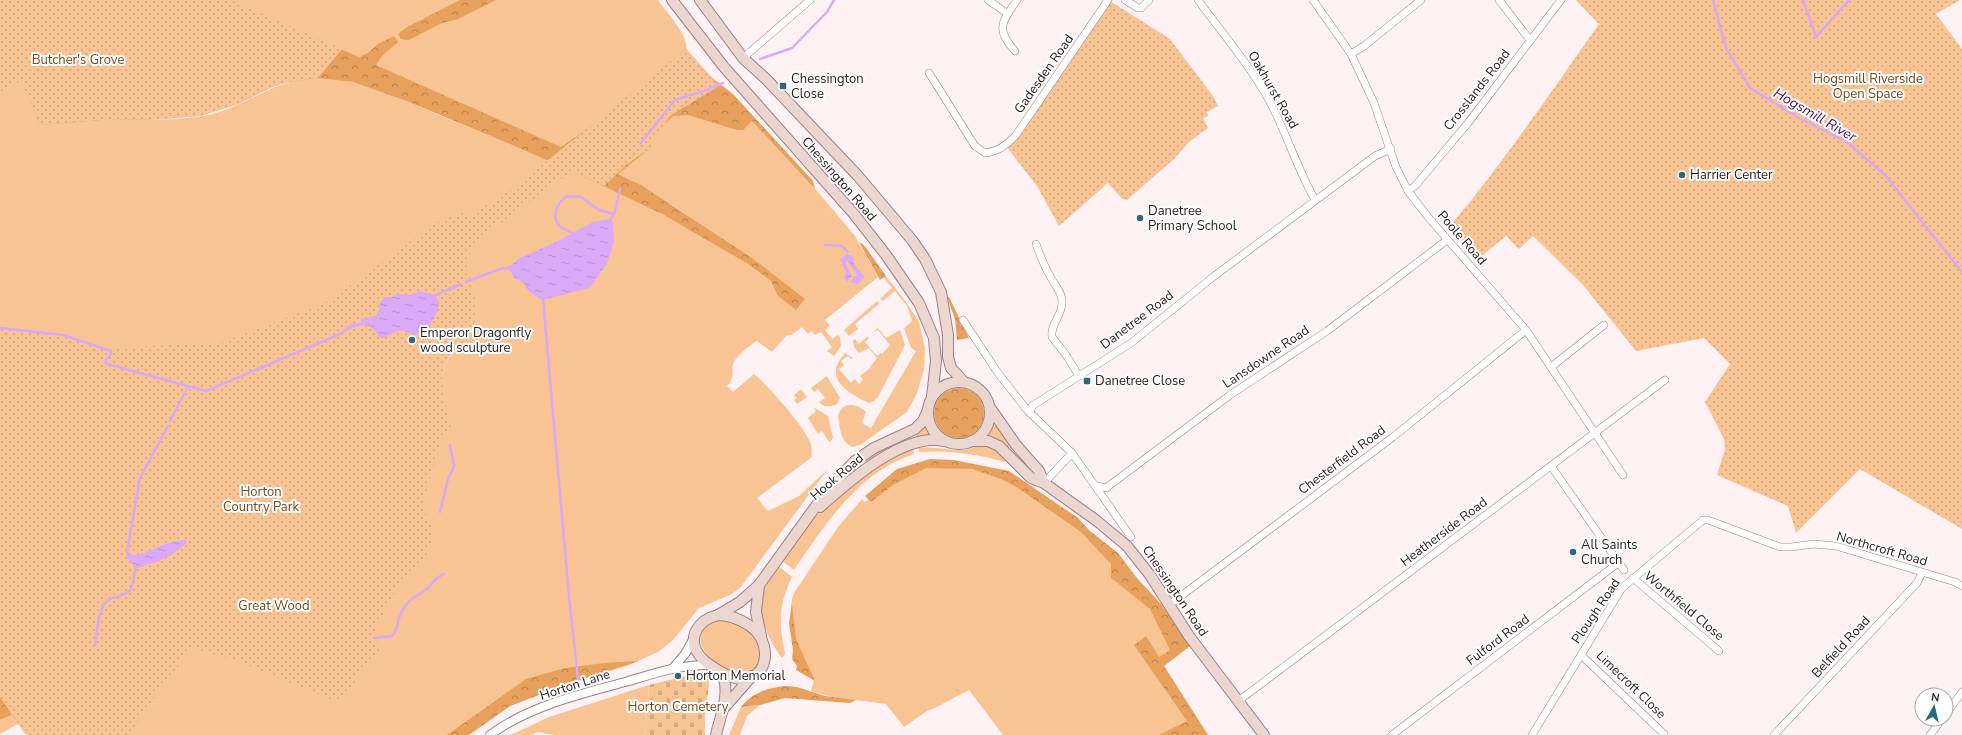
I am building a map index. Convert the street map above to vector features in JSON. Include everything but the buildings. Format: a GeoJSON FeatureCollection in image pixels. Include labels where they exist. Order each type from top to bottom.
{"type":"FeatureCollection","features":[{"type":"Feature","properties":{"kind":"main road","name":"Chessington Road"},"geometry":{"type":"LineString","coordinates":[[672,0],[724,67],[854,214],[886,255],[919,303],[934,338],[936,361],[932,397],[928,410],[932,430],[938,437],[954,443],[988,441],[999,446],[1031,478],[1044,483],[1097,521],[1127,546],[1150,574],[1169,605],[1237,702],[1264,735]]}},
{"type":"Feature","properties":{"kind":"main road","name":"Chessington Road"},"geometry":{"type":"LineString","coordinates":[[700,0],[743,58],[766,79],[858,176],[908,235],[925,259],[941,292],[947,323],[948,357],[951,368],[964,382],[977,387],[982,391],[986,396],[991,409],[1016,445],[1038,471],[1044,483]]}},
{"type":"Feature","properties":{"kind":"main road"},"geometry":{"type":"LineString","coordinates":[[932,397],[946,384],[964,382]]}},
{"type":"Feature","properties":{"kind":"main road"},"geometry":{"type":"LineString","coordinates":[[972,441],[978,438],[987,428],[991,416],[991,409]]}},
{"type":"Feature","properties":{"kind":"main road","name":"Hook Road"},"geometry":{"type":"LineString","coordinates":[[718,615],[740,602],[759,585],[808,519],[831,485],[855,461],[874,448],[915,429],[923,421],[928,410]]}},
{"type":"Feature","properties":{"kind":"main road","name":"Hook Road"},"geometry":{"type":"LineString","coordinates":[[808,519],[864,469],[886,456],[925,441],[940,440],[954,443]]}},
{"type":"Feature","properties":{"kind":"main road"},"geometry":{"type":"LineString","coordinates":[[759,585],[756,612],[762,641]]}},
{"type":"Feature","properties":{"kind":"main road"},"geometry":{"type":"LineString","coordinates":[[723,709],[752,676],[761,669],[765,660],[765,649],[757,632],[746,624],[730,616],[718,615],[703,621],[696,633],[695,642],[697,650],[711,665],[721,672],[737,678],[752,676]]}},
{"type":"Feature","properties":{"kind":"main road"},"geometry":{"type":"LineString","coordinates":[[716,735],[723,709],[726,689],[721,672]]}},
{"type":"Feature","properties":{"kind":"street"},"geometry":{"type":"LineString","coordinates":[[743,58],[810,0]]}},
{"type":"Feature","properties":{"kind":"street"},"geometry":{"type":"LineString","coordinates":[[988,0],[1008,14]]}},
{"type":"Feature","properties":{"kind":"street"},"geometry":{"type":"LineString","coordinates":[[1015,51],[1007,42],[1001,30],[1008,14],[1017,0]]}},
{"type":"Feature","properties":{"kind":"street","name":"Gadesden Road"},"geometry":{"type":"LineString","coordinates":[[929,73],[975,146],[985,153],[1001,148],[1016,135],[1108,0]]}},
{"type":"Feature","properties":{"kind":"street"},"geometry":{"type":"LineString","coordinates":[[1125,0],[1138,8],[1141,8],[1150,0]]}},
{"type":"Feature","properties":{"kind":"street","name":"Oakhurst Road"},"geometry":{"type":"LineString","coordinates":[[1198,0],[1265,94],[1288,138],[1315,200]]}},
{"type":"Feature","properties":{"kind":"street","name":"Poole Road"},"geometry":{"type":"LineString","coordinates":[[1313,0],[1351,54],[1374,103],[1391,149],[1396,168],[1408,191],[1447,240],[1526,330],[1623,475]]}},
{"type":"Feature","properties":{"kind":"street"},"geometry":{"type":"LineString","coordinates":[[1351,54],[1364,46],[1421,0]]}},
{"type":"Feature","properties":{"kind":"street"},"geometry":{"type":"LineString","coordinates":[[1499,0],[1530,40]]}},
{"type":"Feature","properties":{"kind":"street","name":"Crosslands Road"},"geometry":{"type":"LineString","coordinates":[[1408,191],[1415,186],[1468,123],[1561,0]]}},
{"type":"Feature","properties":{"kind":"street","name":"Danetree Road"},"geometry":{"type":"LineString","coordinates":[[1030,412],[1032,406],[1132,343],[1213,276],[1375,156],[1391,149]]}},
{"type":"Feature","properties":{"kind":"street","name":"Lansdowne Road"},"geometry":{"type":"LineString","coordinates":[[1097,486],[1106,488],[1230,395],[1327,331],[1447,240]]}},
{"type":"Feature","properties":{"kind":"street"},"geometry":{"type":"LineString","coordinates":[[1036,244],[1050,277],[1060,291],[1062,301],[1060,315],[1052,328],[1052,336],[1079,376]]}},
{"type":"Feature","properties":{"kind":"street"},"geometry":{"type":"LineString","coordinates":[[963,320],[998,374],[1030,412],[1072,453],[1097,486],[1131,537]]}},
{"type":"Feature","properties":{"kind":"street"},"geometry":{"type":"LineString","coordinates":[[1551,367],[1604,326]]}},
{"type":"Feature","properties":{"kind":"street","name":"Chesterfield Road"},"geometry":{"type":"LineString","coordinates":[[1169,605],[1393,437],[1526,330]]}},
{"type":"Feature","properties":{"kind":"street","name":"Heatherside Road"},"geometry":{"type":"LineString","coordinates":[[1237,702],[1666,380]]}},
{"type":"Feature","properties":{"kind":"street"},"geometry":{"type":"LineString","coordinates":[[1044,483],[1072,453]]}},
{"type":"Feature","properties":{"kind":"street"},"geometry":{"type":"LineString","coordinates":[[1551,466],[1624,570]]}},
{"type":"Feature","properties":{"kind":"street","name":"Northcroft Road"},"geometry":{"type":"LineString","coordinates":[[1703,520],[1708,520],[1780,547],[1814,544],[1836,546],[1955,582],[1962,586]]}},
{"type":"Feature","properties":{"kind":"street","name":"Plough Road"},"geometry":{"type":"LineString","coordinates":[[1532,735],[1622,588],[1703,520]]}},
{"type":"Feature","properties":{"kind":"street","name":"Fulford Road"},"geometry":{"type":"LineString","coordinates":[[1392,735],[1618,563]]}},
{"type":"Feature","properties":{"kind":"street","name":"Belfield Road"},"geometry":{"type":"LineString","coordinates":[[1774,735],[1917,583],[1922,573]]}},
{"type":"Feature","properties":{"kind":"street","name":"Worthfield Close"},"geometry":{"type":"LineString","coordinates":[[1633,578],[1719,651]]}},
{"type":"Feature","properties":{"kind":"street"},"geometry":{"type":"LineString","coordinates":[[673,668],[685,654],[696,633]]}},
{"type":"Feature","properties":{"kind":"street","name":"Limecroft Close"},"geometry":{"type":"LineString","coordinates":[[1581,655],[1664,734]]}},
{"type":"Feature","properties":{"kind":"street","name":"Horton Lane"},"geometry":{"type":"LineString","coordinates":[[490,735],[525,714],[563,700],[673,668],[693,664],[711,665]]}},
{"type":"Feature","properties":{"kind":"street"},"geometry":{"type":"LineString","coordinates":[[1954,703],[1962,692]]}},
{"type":"Feature","properties":{"kind":"green space","name":"Butcher's Grove"},"geometry":{"type":"Polygon","coordinates":[[[0,0],[231,0],[359,57],[368,53],[378,44],[394,36],[398,42],[382,56],[376,65],[561,147],[587,129],[686,49],[711,77],[733,94],[813,181],[815,189],[752,121],[743,130],[737,130],[688,115],[673,116],[665,123],[648,150],[618,174],[641,185],[752,258],[805,299],[796,310],[778,296],[771,281],[748,264],[662,214],[572,171],[505,142],[404,100],[353,82],[318,78],[288,82],[272,87],[238,104],[200,116],[160,119],[101,120],[40,125],[21,80],[0,95],[0,0]]]}},
{"type":"Feature","properties":{"kind":"green space","name":"Butcher's Grove"},"geometry":{"type":"Polygon","coordinates":[[[0,0],[231,0],[342,49],[318,78],[288,82],[272,87],[238,104],[200,116],[160,119],[101,120],[40,125],[21,80],[0,95],[0,0]]]}},
{"type":"Feature","properties":{"kind":"green space","name":"Great Wood"},"geometry":{"type":"Polygon","coordinates":[[[231,0],[658,0],[681,31],[686,44],[686,49],[690,54],[818,192],[855,236],[878,277],[825,320],[830,326],[825,330],[832,339],[838,335],[840,337],[841,346],[834,356],[827,351],[832,347],[821,332],[815,335],[812,331],[808,334],[802,327],[793,334],[786,336],[772,352],[757,341],[752,344],[735,360],[732,377],[727,386],[733,392],[754,374],[777,397],[795,419],[803,429],[811,445],[812,457],[757,498],[768,511],[799,496],[828,469],[740,588],[730,595],[699,608],[673,640],[658,652],[627,666],[570,683],[510,706],[469,735],[41,735],[0,688],[193,648],[446,408],[442,382],[445,365],[469,333],[475,313],[474,296],[390,389],[102,348],[63,335],[0,328],[0,95],[21,80],[38,119],[61,120],[162,119],[205,116],[242,103],[289,82],[316,78],[350,81],[383,91],[583,175],[662,214],[748,264],[683,212],[633,181],[231,0]]]}},
{"type":"Feature","properties":{"kind":"green space"},"geometry":{"type":"Polygon","coordinates":[[[460,0],[496,0],[458,19],[442,23],[409,40],[401,39],[398,34],[407,27],[460,0]]]}},
{"type":"Feature","properties":{"kind":"green space","name":"Hogsmill Riverside Open Space"},"geometry":{"type":"Polygon","coordinates":[[[1576,0],[1960,0],[1936,14],[1962,49],[1962,529],[1860,469],[1796,533],[1788,506],[1717,475],[1725,449],[1724,439],[1705,402],[1730,364],[1704,338],[1636,351],[1583,285],[1533,236],[1519,249],[1506,236],[1478,259],[1450,226],[1508,152],[1599,24],[1576,0]]]}},
{"type":"Feature","properties":{"kind":"green space"},"geometry":{"type":"Polygon","coordinates":[[[1110,1],[1170,39],[1213,96],[1218,106],[1207,112],[1208,116],[1203,118],[1208,128],[1189,142],[1174,159],[1127,200],[1122,199],[1108,183],[1059,226],[1037,186],[1006,146],[1110,1]]]}},
{"type":"Feature","properties":{"kind":"green space","name":"Horton Country Park"},"geometry":{"type":"Polygon","coordinates":[[[686,49],[719,86],[670,116],[648,150],[626,165],[604,186],[572,171],[478,240],[472,249],[469,257],[469,266],[476,310],[475,321],[468,337],[452,353],[444,367],[443,389],[452,430],[442,440],[422,505],[434,532],[432,544],[424,560],[394,594],[377,626],[375,637],[383,652],[364,668],[351,688],[335,701],[237,661],[193,648],[163,685],[129,735],[26,735],[0,697],[0,328],[63,335],[102,348],[220,343],[322,304],[336,296],[435,223],[466,211],[470,215],[512,189],[686,49]]]}},
{"type":"Feature","properties":{"kind":"green space"},"geometry":{"type":"Polygon","coordinates":[[[859,242],[864,245],[886,276],[880,280],[859,242]]]}},
{"type":"Feature","properties":{"kind":"green space"},"geometry":{"type":"Polygon","coordinates":[[[886,276],[919,322],[925,348],[924,369],[917,393],[907,412],[860,445],[853,447],[845,442],[841,434],[838,416],[840,411],[846,406],[850,405],[854,405],[862,409],[866,412],[862,423],[871,428],[916,351],[911,348],[904,328],[912,321],[907,306],[895,291],[883,301],[880,299],[892,288],[883,277],[886,276]]]}},
{"type":"Feature","properties":{"kind":"green space"},"geometry":{"type":"Polygon","coordinates":[[[947,297],[949,297],[969,338],[957,340],[955,319],[947,297]]]}},
{"type":"Feature","properties":{"kind":"green space"},"geometry":{"type":"Polygon","coordinates":[[[877,301],[879,304],[855,324],[858,329],[849,336],[844,330],[877,301]]]}},
{"type":"Feature","properties":{"kind":"green space"},"geometry":{"type":"Polygon","coordinates":[[[878,328],[886,338],[900,330],[905,345],[878,397],[869,403],[852,394],[841,385],[836,375],[836,370],[840,359],[845,353],[853,358],[851,359],[848,356],[841,361],[844,365],[839,369],[851,383],[855,379],[859,384],[863,380],[860,376],[869,369],[877,358],[869,348],[859,353],[854,347],[853,341],[855,339],[859,344],[868,336],[869,338],[865,342],[877,356],[881,353],[882,354],[890,345],[878,330],[873,332],[878,328]]]}},
{"type":"Feature","properties":{"kind":"green space"},"geometry":{"type":"Polygon","coordinates":[[[827,376],[840,398],[837,404],[832,406],[823,405],[819,402],[825,398],[818,389],[814,392],[811,388],[827,376]]]}},
{"type":"Feature","properties":{"kind":"green space"},"geometry":{"type":"Polygon","coordinates":[[[954,388],[964,388],[977,395],[984,408],[984,418],[977,431],[964,438],[954,438],[945,434],[938,427],[934,418],[934,408],[938,399],[945,392],[954,388]]]}},
{"type":"Feature","properties":{"kind":"green space"},"geometry":{"type":"Polygon","coordinates":[[[801,389],[807,397],[797,404],[794,400],[797,398],[794,395],[801,389]]]}},
{"type":"Feature","properties":{"kind":"green space"},"geometry":{"type":"Polygon","coordinates":[[[813,407],[828,416],[833,438],[830,442],[822,431],[818,434],[808,418],[816,411],[813,407]]]}},
{"type":"Feature","properties":{"kind":"green space"},"geometry":{"type":"Polygon","coordinates":[[[995,424],[1011,444],[1007,448],[998,440],[988,436],[995,424]]]}},
{"type":"Feature","properties":{"kind":"green space"},"geometry":{"type":"Polygon","coordinates":[[[925,426],[932,436],[917,438],[916,433],[925,426]]]}},
{"type":"Feature","properties":{"kind":"green space"},"geometry":{"type":"Polygon","coordinates":[[[899,440],[900,444],[864,463],[841,482],[862,461],[899,440]]]}},
{"type":"Feature","properties":{"kind":"green space"},"geometry":{"type":"Polygon","coordinates":[[[980,445],[993,447],[1007,460],[1005,462],[952,452],[919,452],[919,448],[930,447],[961,450],[980,445]]]}},
{"type":"Feature","properties":{"kind":"green space"},"geometry":{"type":"Polygon","coordinates":[[[913,449],[914,454],[894,463],[876,474],[845,502],[818,535],[794,570],[781,560],[823,509],[856,479],[893,457],[913,449]]]}},
{"type":"Feature","properties":{"kind":"green space"},"geometry":{"type":"Polygon","coordinates":[[[930,459],[954,460],[1009,471],[1078,518],[1090,531],[1118,553],[1136,577],[1161,604],[1190,646],[1164,666],[1208,735],[1159,735],[1187,721],[1134,645],[1146,636],[1159,657],[1170,650],[1150,609],[1111,578],[1111,564],[1081,532],[1018,488],[1001,479],[972,469],[926,468],[893,485],[871,502],[865,496],[897,469],[930,459]]]}},
{"type":"Feature","properties":{"kind":"green space"},"geometry":{"type":"Polygon","coordinates":[[[964,467],[1007,479],[1106,545],[1161,604],[1190,646],[1164,666],[1208,735],[1003,735],[969,690],[927,711],[904,727],[886,704],[832,697],[811,691],[814,681],[795,639],[792,628],[791,605],[794,593],[838,527],[862,499],[865,502],[895,480],[925,468],[964,467]]]}},
{"type":"Feature","properties":{"kind":"green space"},"geometry":{"type":"Polygon","coordinates":[[[777,565],[792,577],[787,587],[782,606],[781,624],[785,654],[782,658],[771,641],[761,612],[762,593],[767,581],[777,565]]]}},
{"type":"Feature","properties":{"kind":"green space"},"geometry":{"type":"Polygon","coordinates":[[[792,604],[796,639],[815,681],[796,670],[797,666],[792,659],[793,650],[789,623],[792,604]]]}},
{"type":"Feature","properties":{"kind":"green space"},"geometry":{"type":"Polygon","coordinates":[[[718,619],[741,627],[760,642],[761,659],[752,670],[740,673],[727,669],[714,661],[705,651],[700,639],[704,628],[718,619]]]}},
{"type":"Feature","properties":{"kind":"green space"},"geometry":{"type":"Polygon","coordinates":[[[639,661],[570,683],[510,706],[469,735],[447,735],[526,679],[565,668],[604,663],[639,661]]]}},
{"type":"Feature","properties":{"kind":"green space","name":"Horton Cemetery"},"geometry":{"type":"Polygon","coordinates":[[[693,674],[710,676],[705,718],[705,735],[645,735],[649,685],[693,674]]]}},
{"type":"Feature","properties":{"kind":"green space"},"geometry":{"type":"Polygon","coordinates":[[[649,685],[645,735],[554,735],[537,732],[532,735],[511,735],[549,717],[649,685]]]}},
{"type":"Feature","properties":{"kind":"green space"},"geometry":{"type":"Polygon","coordinates":[[[787,686],[797,687],[825,696],[856,700],[850,703],[785,698],[760,705],[741,707],[756,694],[767,689],[787,686]]]}},
{"type":"Feature","properties":{"kind":"green space"},"geometry":{"type":"Polygon","coordinates":[[[0,688],[26,735],[12,715],[0,720],[0,688]]]}},
{"type":"Feature","properties":{"kind":"green space"},"geometry":{"type":"Polygon","coordinates":[[[760,705],[747,716],[740,735],[729,735],[741,707],[760,705]]]}},
{"type":"Feature","properties":{"kind":"green space"},"geometry":{"type":"Polygon","coordinates":[[[12,715],[18,724],[0,734],[0,720],[12,715]]]}},
{"type":"Feature","properties":{"kind":"water"},"geometry":{"type":"Polygon","coordinates":[[[609,219],[613,222],[614,241],[606,265],[590,288],[542,300],[527,290],[524,283],[514,278],[510,270],[501,269],[512,265],[518,259],[560,240],[593,222],[609,219]]]}},
{"type":"Feature","properties":{"kind":"water"},"geometry":{"type":"Polygon","coordinates":[[[847,254],[853,257],[854,264],[864,276],[858,284],[849,282],[857,275],[847,260],[846,265],[852,276],[847,282],[844,278],[846,272],[840,259],[847,254]]]}},
{"type":"Feature","properties":{"kind":"water"},"geometry":{"type":"Polygon","coordinates":[[[420,291],[435,295],[439,302],[435,317],[429,326],[421,333],[415,334],[399,331],[382,338],[378,336],[372,328],[365,325],[348,330],[348,326],[353,323],[360,323],[362,319],[378,315],[380,303],[385,297],[392,297],[398,294],[410,295],[420,291]]]}},
{"type":"Feature","properties":{"kind":"water"},"geometry":{"type":"Polygon","coordinates":[[[186,539],[186,544],[170,555],[156,562],[140,567],[135,571],[134,565],[127,557],[126,550],[131,555],[139,555],[165,544],[186,539]]]}},
{"type":"Feature","properties":{"kind":"waterway"},"geometry":{"type":"LineString","coordinates":[[760,59],[792,48],[827,12],[834,0]]}},
{"type":"Feature","properties":{"kind":"waterway","name":"Hogsmill River"},"geometry":{"type":"LineString","coordinates":[[1713,0],[1726,48],[1750,88],[1801,119],[1847,142],[1885,175],[1962,272]]}},
{"type":"Feature","properties":{"kind":"waterway"},"geometry":{"type":"LineString","coordinates":[[1803,0],[1816,37],[1849,0]]}},
{"type":"Feature","properties":{"kind":"waterway"},"geometry":{"type":"LineString","coordinates":[[640,144],[675,100],[707,90],[723,83]]}},
{"type":"Feature","properties":{"kind":"waterway"},"geometry":{"type":"LineString","coordinates":[[609,221],[614,215],[620,189]]}},
{"type":"Feature","properties":{"kind":"waterway"},"geometry":{"type":"LineString","coordinates":[[574,234],[561,227],[555,216],[559,204],[567,196],[581,197],[599,210],[614,214]]}},
{"type":"Feature","properties":{"kind":"waterway"},"geometry":{"type":"LineString","coordinates":[[825,245],[842,246],[848,252]]}},
{"type":"Feature","properties":{"kind":"waterway"},"geometry":{"type":"LineString","coordinates":[[466,282],[503,268]]}},
{"type":"Feature","properties":{"kind":"waterway"},"geometry":{"type":"LineString","coordinates":[[434,296],[461,284]]}},
{"type":"Feature","properties":{"kind":"waterway"},"geometry":{"type":"LineString","coordinates":[[543,299],[569,596],[578,680]]}},
{"type":"Feature","properties":{"kind":"waterway"},"geometry":{"type":"LineString","coordinates":[[0,328],[63,335],[111,351],[111,354],[105,361],[107,364],[206,391],[338,335],[349,328]]}},
{"type":"Feature","properties":{"kind":"waterway"},"geometry":{"type":"LineString","coordinates":[[170,421],[188,387]]}},
{"type":"Feature","properties":{"kind":"waterway"},"geometry":{"type":"LineString","coordinates":[[127,552],[140,478],[168,426]]}},
{"type":"Feature","properties":{"kind":"waterway"},"geometry":{"type":"LineString","coordinates":[[440,512],[448,479],[454,466],[450,445]]}},
{"type":"Feature","properties":{"kind":"waterway"},"geometry":{"type":"LineString","coordinates":[[95,645],[98,621],[102,608],[108,600],[125,594],[131,590],[136,568]]}},
{"type":"Feature","properties":{"kind":"waterway"},"geometry":{"type":"LineString","coordinates":[[375,638],[392,636],[401,613],[407,604],[444,574]]}},
{"type":"Feature","properties":{"kind":"place","name":"Chessington Close"},"geometry":{"type":"Point","coordinates":[783,86]}},
{"type":"Feature","properties":{"kind":"place","name":"Harrier Center"},"geometry":{"type":"Point","coordinates":[1682,175]}},
{"type":"Feature","properties":{"kind":"place","name":"Danetree Primary School"},"geometry":{"type":"Point","coordinates":[1140,218]}},
{"type":"Feature","properties":{"kind":"place","name":"Emperor Dragonfly wood sculpture"},"geometry":{"type":"Point","coordinates":[412,340]}},
{"type":"Feature","properties":{"kind":"place","name":"Danetree Close"},"geometry":{"type":"Point","coordinates":[1087,381]}},
{"type":"Feature","properties":{"kind":"place","name":"All Saints Church"},"geometry":{"type":"Point","coordinates":[1573,552]}},
{"type":"Feature","properties":{"kind":"place","name":"Horton Memorial"},"geometry":{"type":"Point","coordinates":[678,676]}}]}
